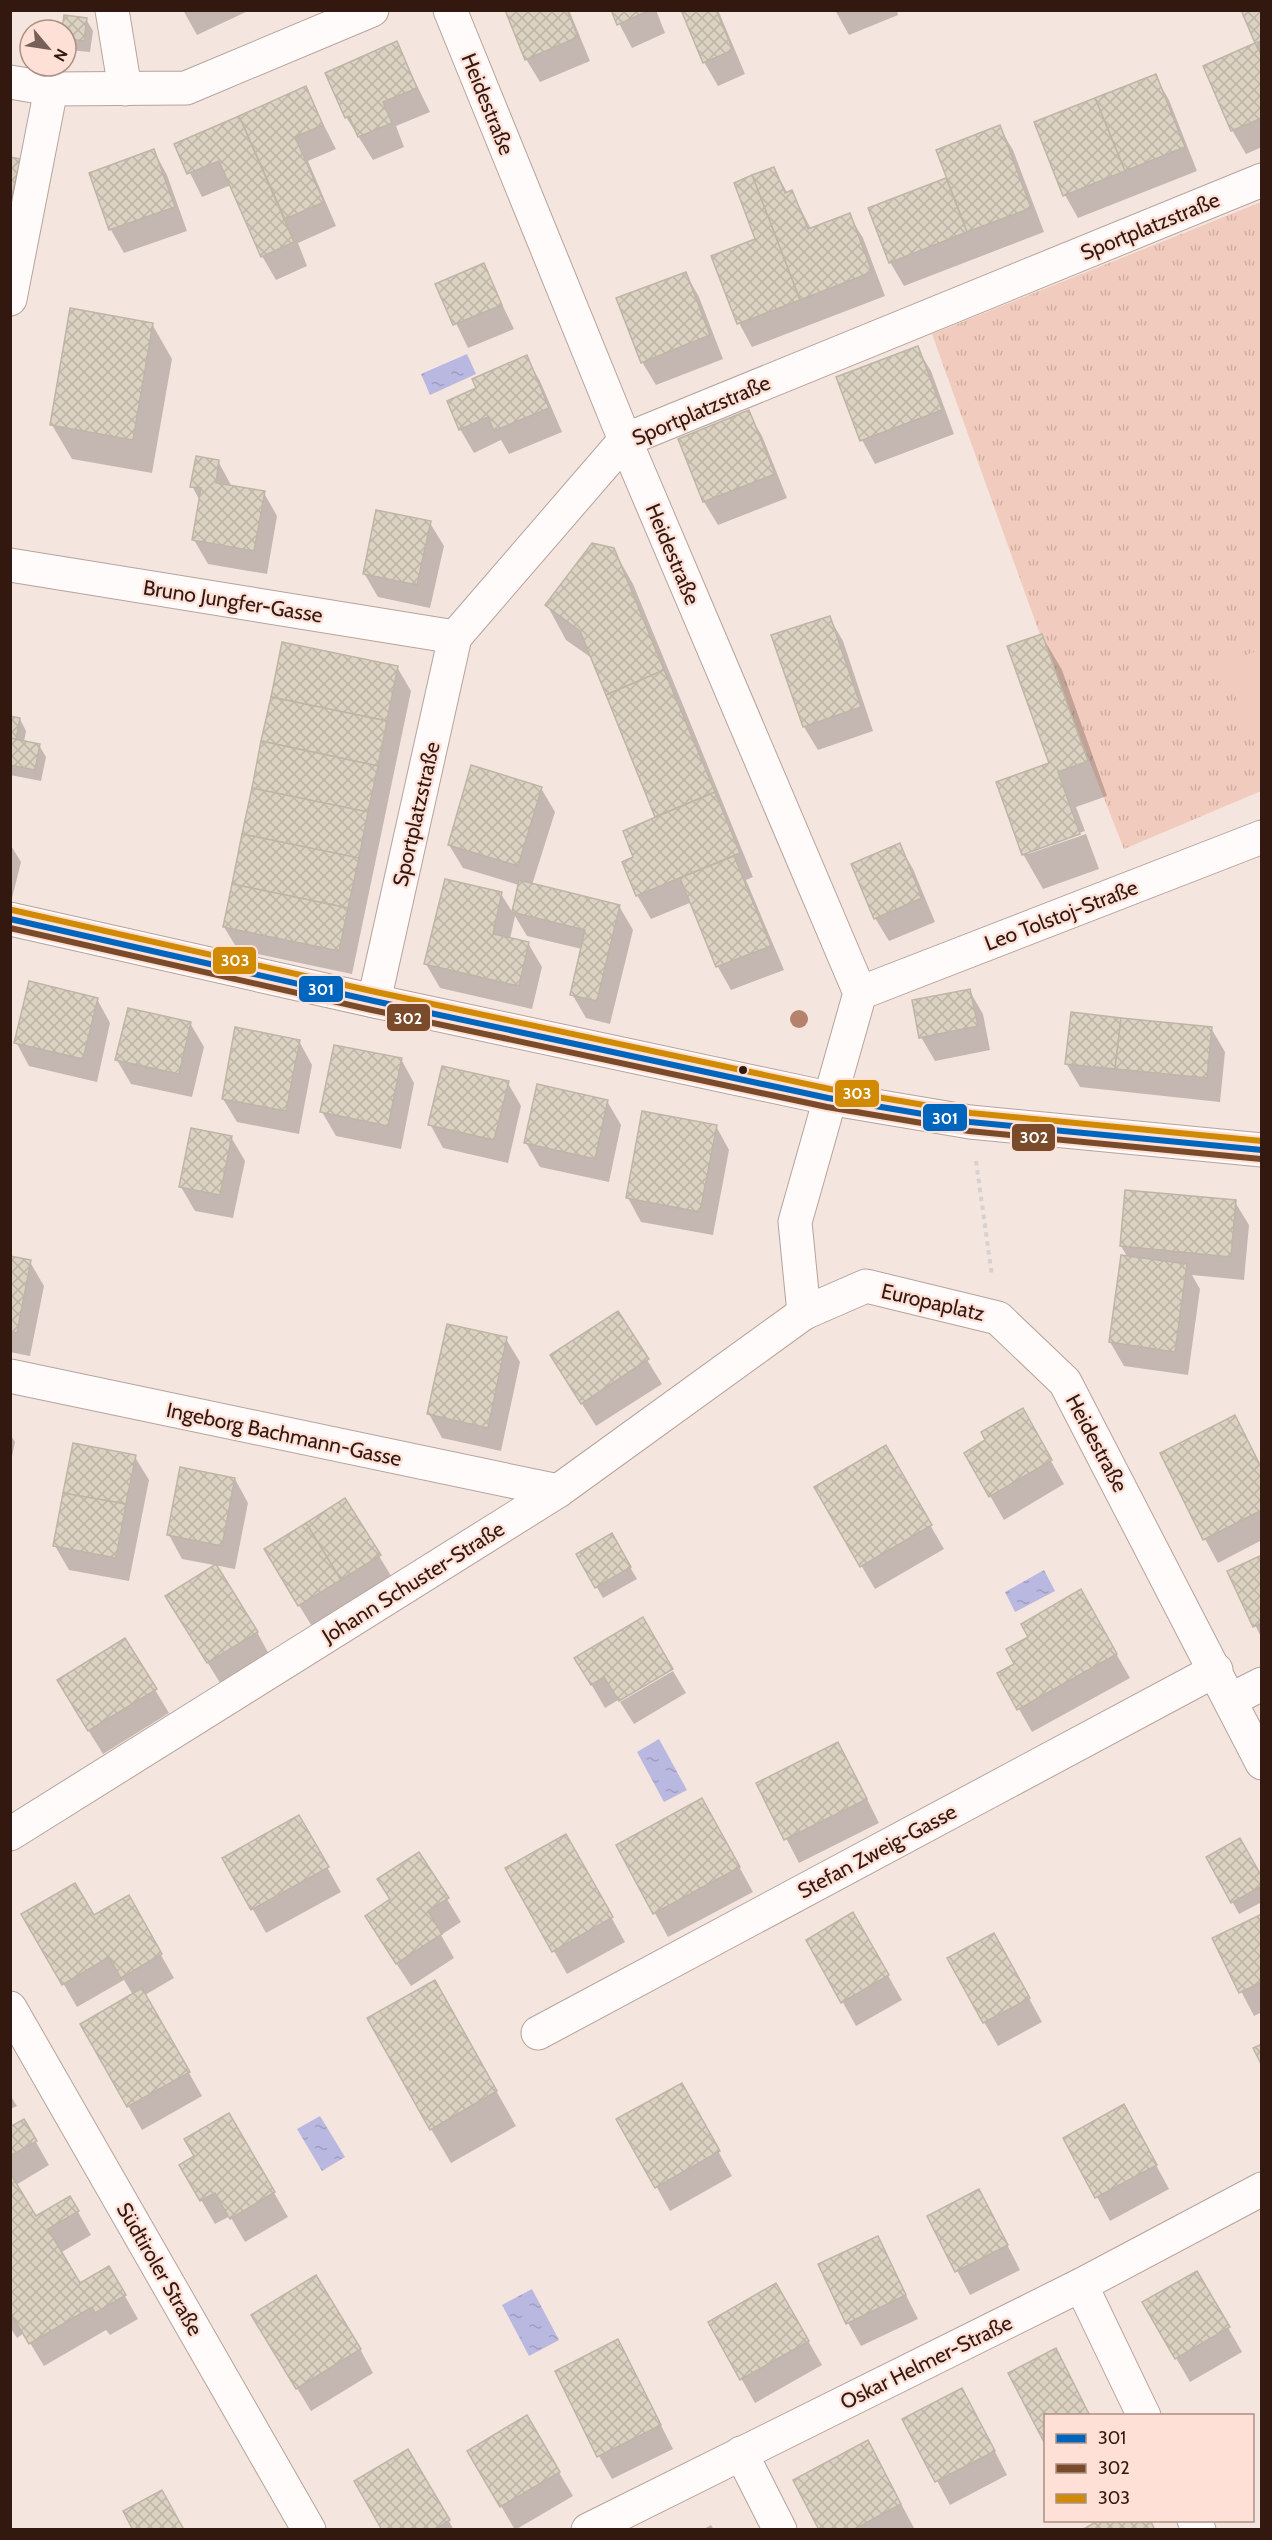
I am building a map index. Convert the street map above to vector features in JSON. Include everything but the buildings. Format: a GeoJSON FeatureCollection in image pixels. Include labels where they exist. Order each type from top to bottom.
{"type":"FeatureCollection","features":[{"type":"Feature","properties":{"kind":"street"},"geometry":{"type":"LineString","coordinates":[[112,10],[125,89]]}},
{"type":"Feature","properties":{"kind":"street"},"geometry":{"type":"LineString","coordinates":[[10,82],[51,89],[186,88],[372,10]]}},
{"type":"Feature","properties":{"kind":"street","name":"Heidestraße"},"geometry":{"type":"LineString","coordinates":[[450,10],[625,440],[860,993]]}},
{"type":"Feature","properties":{"kind":"street"},"geometry":{"type":"LineString","coordinates":[[10,299],[51,89]]}},
{"type":"Feature","properties":{"kind":"street","name":"Sportplatzstraße"},"geometry":{"type":"LineString","coordinates":[[374,1001],[455,637],[625,440],[1262,180]]}},
{"type":"Feature","properties":{"kind":"street","name":"Bruno Jungfer-Gasse"},"geometry":{"type":"LineString","coordinates":[[10,565],[455,637]]}},
{"type":"Feature","properties":{"kind":"street","name":"Leo Tolstoj-Straße"},"geometry":{"type":"LineString","coordinates":[[860,993],[1262,837]]}},
{"type":"Feature","properties":{"kind":"street"},"geometry":{"type":"LineString","coordinates":[[10,919],[374,1001],[828,1098],[970,1122],[1262,1150]]}},
{"type":"Feature","properties":{"kind":"street"},"geometry":{"type":"LineString","coordinates":[[804,1313],[795,1222],[828,1098],[860,993]]}},
{"type":"Feature","properties":{"kind":"street","name":"Europaplatz"},"geometry":{"type":"LineString","coordinates":[[804,1313],[866,1286],[998,1318]]}},
{"type":"Feature","properties":{"kind":"street","name":"Johann Schuster-Straße"},"geometry":{"type":"LineString","coordinates":[[10,1834],[558,1491],[804,1313]]}},
{"type":"Feature","properties":{"kind":"street","name":"Heidestraße"},"geometry":{"type":"LineString","coordinates":[[998,1318],[1065,1382],[1216,1670],[1262,1763]]}},
{"type":"Feature","properties":{"kind":"street","name":"Ingeborg Bachmann-Gasse"},"geometry":{"type":"LineString","coordinates":[[10,1376],[558,1491]]}},
{"type":"Feature","properties":{"kind":"street","name":"Stefan Zweig-Gasse"},"geometry":{"type":"LineString","coordinates":[[538,2033],[1216,1670]]}},
{"type":"Feature","properties":{"kind":"street"},"geometry":{"type":"LineString","coordinates":[[1230,1700],[1262,1684]]}},
{"type":"Feature","properties":{"kind":"street","name":"Südtiroler Straße"},"geometry":{"type":"LineString","coordinates":[[10,2008],[309,2529]]}},
{"type":"Feature","properties":{"kind":"street","name":"Oskar Helmer-Straße"},"geometry":{"type":"LineString","coordinates":[[588,2529],[1081,2285],[1262,2189]]}},
{"type":"Feature","properties":{"kind":"street"},"geometry":{"type":"LineString","coordinates":[[1081,2285],[1144,2414]]}},
{"type":"Feature","properties":{"kind":"street"},"geometry":{"type":"LineString","coordinates":[[741,2453],[780,2529]]}},
{"type":"Feature","properties":{"kind":"path"},"geometry":{"type":"LineString","coordinates":[[970,1122],[998,1318]]}},
{"type":"Feature","properties":{"kind":"green space"},"geometry":{"type":"Polygon","coordinates":[[[1261,202],[1261,791],[1124,849],[1043,643],[932,334],[1261,202]]]}},
{"type":"Feature","properties":{"kind":"green space"},"geometry":{"type":"Polygon","coordinates":[[[1261,649],[1262,757],[1260,757],[1223,665],[1261,649]]]}},
{"type":"Feature","properties":{"kind":"water"},"geometry":{"type":"Polygon","coordinates":[[[467,354],[476,374],[430,395],[421,374],[467,354]]]}},
{"type":"Feature","properties":{"kind":"water"},"geometry":{"type":"Polygon","coordinates":[[[1044,1570],[1055,1591],[1015,1612],[1005,1592],[1044,1570]]]}},
{"type":"Feature","properties":{"kind":"water"},"geometry":{"type":"Polygon","coordinates":[[[659,1739],[687,1790],[664,1802],[637,1752],[659,1739]]]}},
{"type":"Feature","properties":{"kind":"water"},"geometry":{"type":"Polygon","coordinates":[[[320,2116],[345,2157],[322,2171],[297,2129],[320,2116]]]}},
{"type":"Feature","properties":{"kind":"water"},"geometry":{"type":"Polygon","coordinates":[[[532,2289],[559,2340],[529,2356],[502,2305],[532,2289]]]}},
{"type":"Feature","properties":{"kind":"transit line","name":"303"},"geometry":{"type":"LineString","coordinates":[[12,910],[376,992],[830,1089],[971,1113],[1262,1141]]}},
{"type":"Feature","properties":{"kind":"transit line","name":"301"},"geometry":{"type":"LineString","coordinates":[[10,919],[374,1001],[828,1098],[970,1122],[1262,1150]]}},
{"type":"Feature","properties":{"kind":"transit line","name":"302"},"geometry":{"type":"LineString","coordinates":[[10,928],[372,1010],[827,1107],[969,1131],[1261,1159]]}}]}
